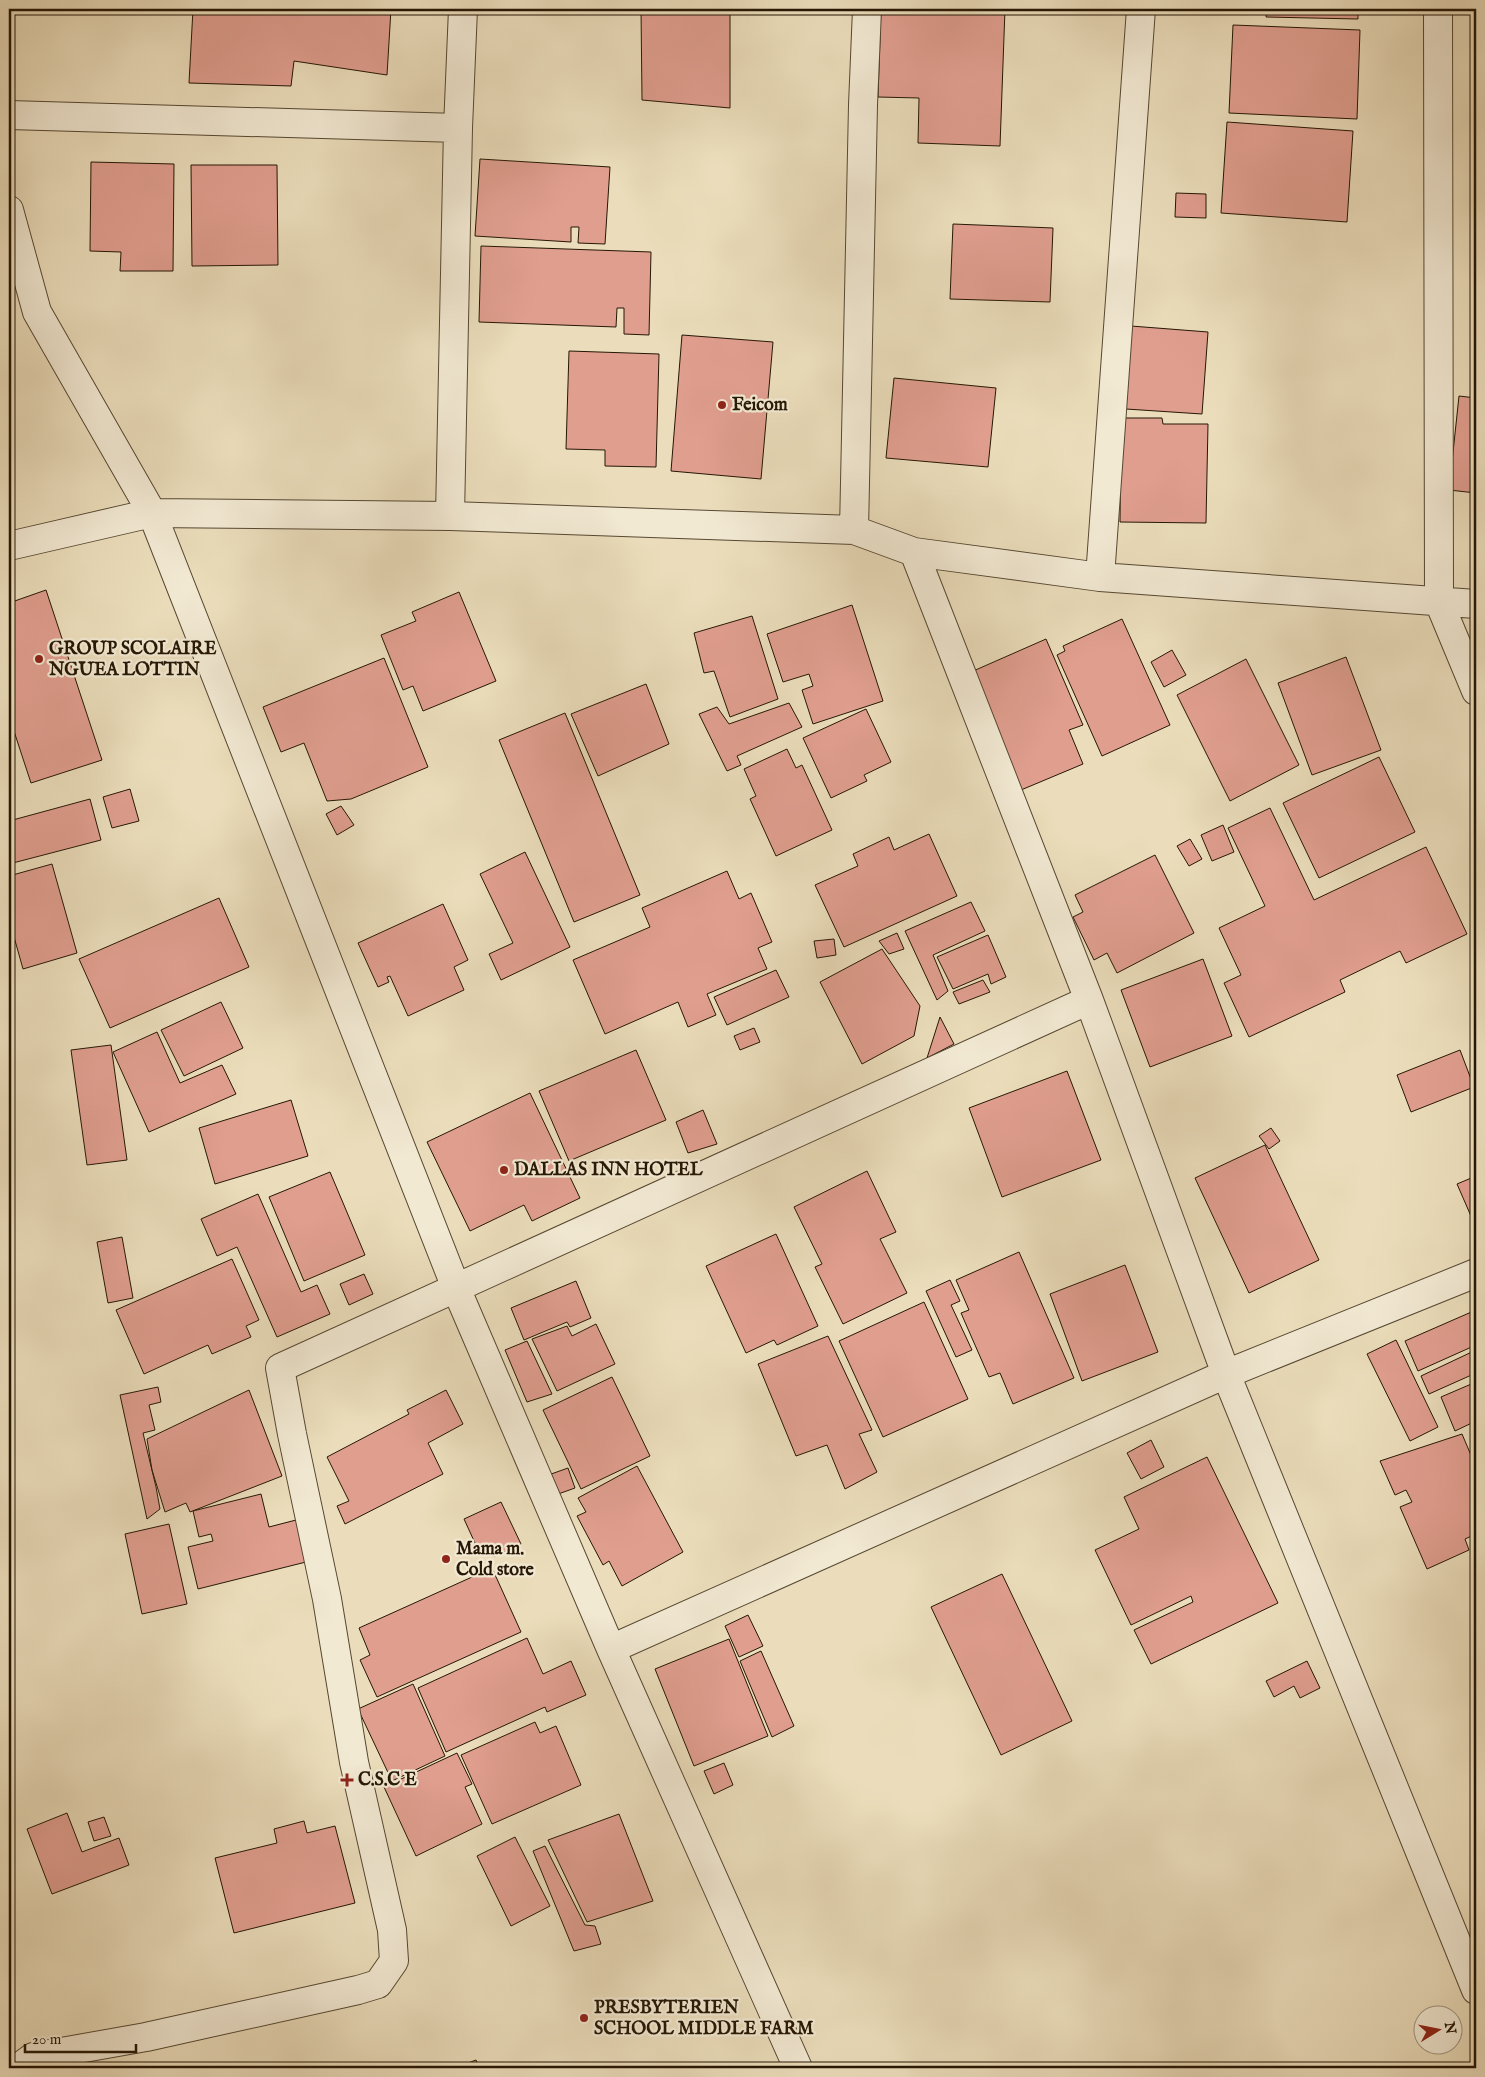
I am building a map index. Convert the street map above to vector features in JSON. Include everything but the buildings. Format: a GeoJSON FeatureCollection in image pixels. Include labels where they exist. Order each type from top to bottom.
{"type":"FeatureCollection","features":[{"type":"Feature","properties":{"kind":"street"},"geometry":{"type":"LineString","coordinates":[[450,516],[458,128],[463,9]]}},
{"type":"Feature","properties":{"kind":"street"},"geometry":{"type":"LineString","coordinates":[[854,530],[867,9]]}},
{"type":"Feature","properties":{"kind":"street"},"geometry":{"type":"LineString","coordinates":[[1100,577],[1140,9]]}},
{"type":"Feature","properties":{"kind":"street"},"geometry":{"type":"LineString","coordinates":[[1438,9],[1439,602],[1476,691]]}},
{"type":"Feature","properties":{"kind":"street"},"geometry":{"type":"LineString","coordinates":[[9,116],[458,128]]}},
{"type":"Feature","properties":{"kind":"street"},"geometry":{"type":"LineString","coordinates":[[9,210],[37,312],[152,513],[456,1288],[611,1649],[798,2068]]}},
{"type":"Feature","properties":{"kind":"street"},"geometry":{"type":"LineString","coordinates":[[9,546],[152,513],[450,516],[854,530],[914,552],[1100,577],[1476,604]]}},
{"type":"Feature","properties":{"kind":"street"},"geometry":{"type":"LineString","coordinates":[[914,552],[1089,1000],[1226,1374],[1476,1990]]}},
{"type":"Feature","properties":{"kind":"street"},"geometry":{"type":"LineString","coordinates":[[18,2068],[33,2057],[146,2037],[358,1990],[378,1984],[394,1961],[392,1930],[354,1762],[327,1599],[280,1368],[1089,1000]]}},
{"type":"Feature","properties":{"kind":"street"},"geometry":{"type":"LineString","coordinates":[[611,1649],[1226,1374],[1476,1273]]}},
{"type":"Feature","properties":{"kind":"place","name":"Feicom"},"geometry":{"type":"Point","coordinates":[722,405]}},
{"type":"Feature","properties":{"kind":"place","name":"GROUP SCOLAIRE NGUEA LOTTIN"},"geometry":{"type":"Point","coordinates":[39,659]}},
{"type":"Feature","properties":{"kind":"place","name":"DALLAS INN HOTEL"},"geometry":{"type":"Point","coordinates":[504,1170]}},
{"type":"Feature","properties":{"kind":"place","name":"Mama m. Cold store"},"geometry":{"type":"Point","coordinates":[446,1559]}},
{"type":"Feature","properties":{"kind":"place","name":"C.S.C E"},"geometry":{"type":"Point","coordinates":[347,1780]}},
{"type":"Feature","properties":{"kind":"place","name":"PRESBYTERIEN SCHOOL MIDDLE FARM"},"geometry":{"type":"Point","coordinates":[584,2018]}}]}
